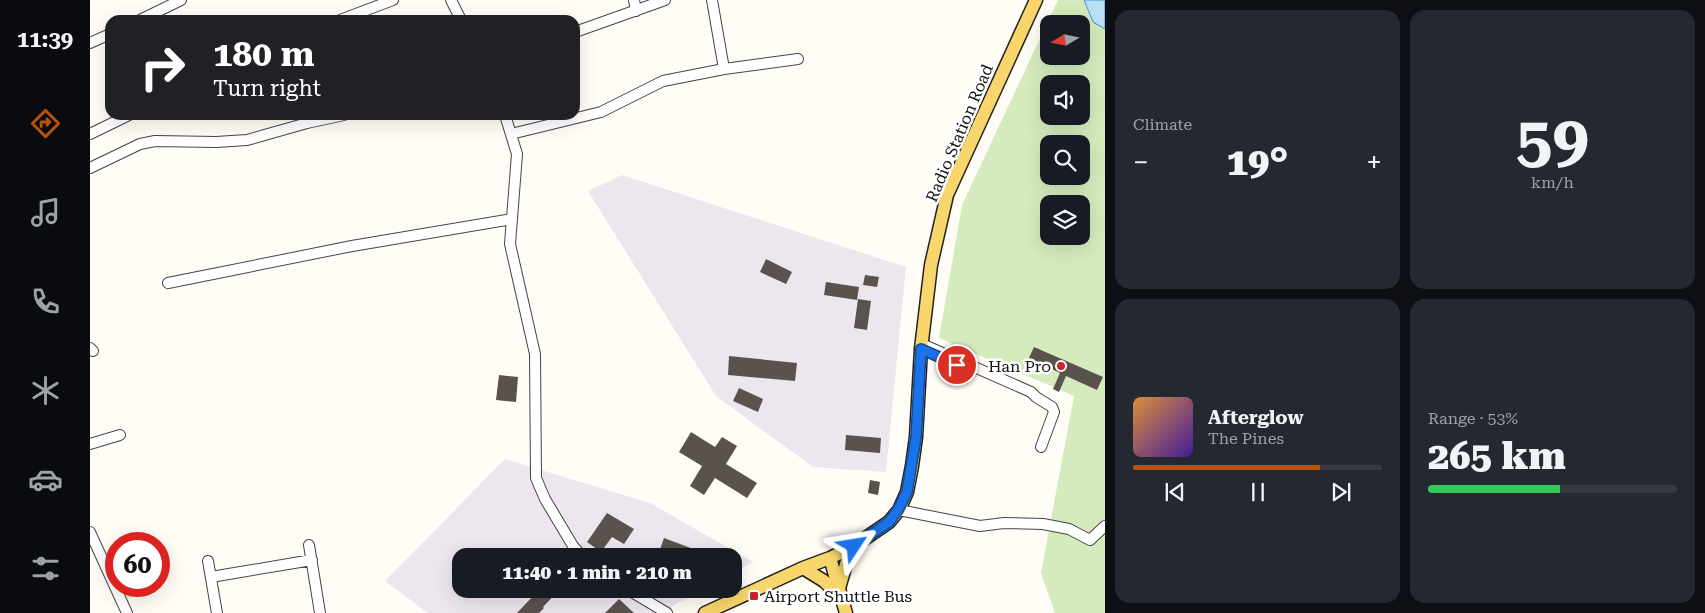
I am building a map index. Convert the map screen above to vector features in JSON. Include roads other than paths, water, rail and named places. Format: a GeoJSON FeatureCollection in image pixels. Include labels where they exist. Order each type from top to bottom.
{"type":"FeatureCollection","features":[{"type":"Feature","properties":{"kind":"main road","name":"Radio Station Road"},"geometry":{"type":"LineString","coordinates":[[705,613],[854,546],[889,522],[898,510],[907,492],[912,466],[931,265],[947,195],[1036,0]]}},
{"type":"Feature","properties":{"kind":"main road"},"geometry":{"type":"LineString","coordinates":[[840,594],[847,561],[854,546]]}},
{"type":"Feature","properties":{"kind":"main road"},"geometry":{"type":"LineString","coordinates":[[830,558],[846,613]]}},
{"type":"Feature","properties":{"kind":"main road"},"geometry":{"type":"LineString","coordinates":[[803,568],[840,594]]}},
{"type":"Feature","properties":{"kind":"street"},"geometry":{"type":"LineString","coordinates":[[158,15],[181,0]]}},
{"type":"Feature","properties":{"kind":"street"},"geometry":{"type":"LineString","coordinates":[[353,15],[393,0]]}},
{"type":"Feature","properties":{"kind":"street"},"geometry":{"type":"LineString","coordinates":[[451,0],[458,15]]}},
{"type":"Feature","properties":{"kind":"street"},"geometry":{"type":"LineString","coordinates":[[580,30],[635,5],[665,0]]}},
{"type":"Feature","properties":{"kind":"street"},"geometry":{"type":"LineString","coordinates":[[712,0],[724,69]]}},
{"type":"Feature","properties":{"kind":"street"},"geometry":{"type":"LineString","coordinates":[[90,43],[105,36]]}},
{"type":"Feature","properties":{"kind":"street"},"geometry":{"type":"LineString","coordinates":[[580,117],[601,112],[663,81],[724,69],[798,59]]}},
{"type":"Feature","properties":{"kind":"street"},"geometry":{"type":"LineString","coordinates":[[90,134],[119,120]]}},
{"type":"Feature","properties":{"kind":"street"},"geometry":{"type":"LineString","coordinates":[[90,168],[140,144],[155,141],[216,142],[247,140],[321,120]]}},
{"type":"Feature","properties":{"kind":"street"},"geometry":{"type":"LineString","coordinates":[[507,120],[517,154],[510,244],[535,354],[536,478],[545,499],[576,548]]}},
{"type":"Feature","properties":{"kind":"street"},"geometry":{"type":"LineString","coordinates":[[511,134],[568,120]]}},
{"type":"Feature","properties":{"kind":"street"},"geometry":{"type":"LineString","coordinates":[[168,283],[352,246],[512,219]]}},
{"type":"Feature","properties":{"kind":"street"},"geometry":{"type":"LineString","coordinates":[[922,347],[1031,392],[1052,407],[1054,412],[1041,447]]}},
{"type":"Feature","properties":{"kind":"street"},"geometry":{"type":"LineString","coordinates":[[90,444],[120,436]]}},
{"type":"Feature","properties":{"kind":"street"},"geometry":{"type":"LineString","coordinates":[[898,510],[980,526],[1004,523],[1044,524],[1069,529],[1090,540],[1105,526]]}},
{"type":"Feature","properties":{"kind":"street"},"geometry":{"type":"LineString","coordinates":[[90,532],[127,613]]}},
{"type":"Feature","properties":{"kind":"street"},"geometry":{"type":"LineString","coordinates":[[309,545],[320,613]]}},
{"type":"Feature","properties":{"kind":"street"},"geometry":{"type":"LineString","coordinates":[[211,577],[312,560]]}},
{"type":"Feature","properties":{"kind":"street"},"geometry":{"type":"LineString","coordinates":[[208,561],[217,613]]}},
{"type":"Feature","properties":{"kind":"street"},"geometry":{"type":"LineString","coordinates":[[642,598],[666,613]]}},
{"type":"Feature","properties":{"kind":"water"},"geometry":{"type":"Polygon","coordinates":[[[1084,0],[1105,0],[1105,29],[1093,22],[1084,0]]]}},
{"type":"Feature","properties":{"kind":"place","name":"Han Pro"},"geometry":{"type":"Point","coordinates":[1061,366]}},
{"type":"Feature","properties":{"kind":"place","name":"Airport Shuttle Bus"},"geometry":{"type":"Point","coordinates":[754,596]}}]}
